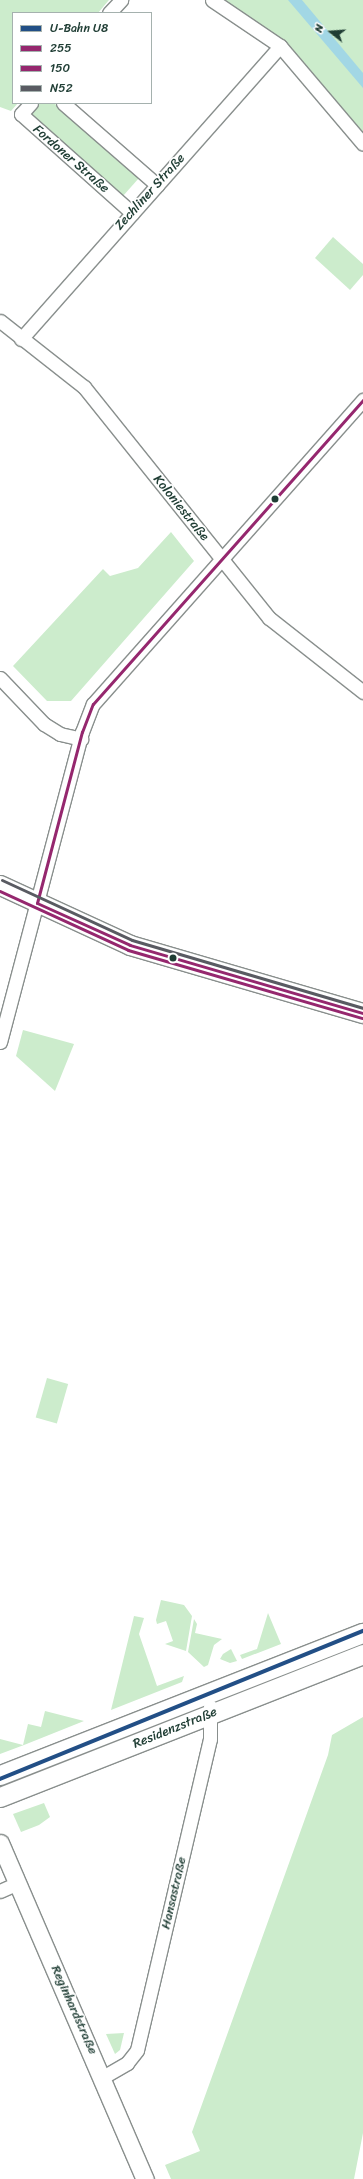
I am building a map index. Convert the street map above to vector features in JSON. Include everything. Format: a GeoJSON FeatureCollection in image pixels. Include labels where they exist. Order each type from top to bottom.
{"type":"FeatureCollection","features":[{"type":"Feature","properties":{"kind":"main road"},"geometry":{"type":"LineString","coordinates":[[0,885],[130,945],[363,1013]]}},
{"type":"Feature","properties":{"kind":"main road","name":"Residenzstraße"},"geometry":{"type":"LineString","coordinates":[[0,1775],[363,1633]]}},
{"type":"Feature","properties":{"kind":"main road","name":"Residenzstraße"},"geometry":{"type":"LineString","coordinates":[[0,1798],[356,1657]]}},
{"type":"Feature","properties":{"kind":"street"},"geometry":{"type":"LineString","coordinates":[[111,12],[121,0]]}},
{"type":"Feature","properties":{"kind":"street"},"geometry":{"type":"LineString","coordinates":[[212,0],[280,46],[363,144]]}},
{"type":"Feature","properties":{"kind":"street","name":"Zechliner Straße"},"geometry":{"type":"LineString","coordinates":[[21,339],[280,46]]}},
{"type":"Feature","properties":{"kind":"street","name":"Fordoner Straße"},"geometry":{"type":"LineString","coordinates":[[30,104],[21,114],[132,213]]}},
{"type":"Feature","properties":{"kind":"street"},"geometry":{"type":"LineString","coordinates":[[64,104],[157,185]]}},
{"type":"Feature","properties":{"kind":"street","name":"Koloniestraße"},"geometry":{"type":"LineString","coordinates":[[0,321],[84,387],[269,618],[363,692]]}},
{"type":"Feature","properties":{"kind":"street"},"geometry":{"type":"LineString","coordinates":[[0,1042],[80,739],[93,704],[363,400]]}},
{"type":"Feature","properties":{"kind":"street"},"geometry":{"type":"LineString","coordinates":[[0,678],[44,724],[60,734],[80,739]]}},
{"type":"Feature","properties":{"kind":"street","name":"Hansastraße"},"geometry":{"type":"LineString","coordinates":[[103,2077],[127,2063],[137,2050],[210,1739],[209,1693]]}},
{"type":"Feature","properties":{"kind":"street","name":"Reginhardstraße"},"geometry":{"type":"LineString","coordinates":[[0,1843],[103,2077],[145,2179]]}},
{"type":"Feature","properties":{"kind":"street"},"geometry":{"type":"LineString","coordinates":[[0,1891],[18,1883]]}},
{"type":"Feature","properties":{"kind":"green space"},"geometry":{"type":"Polygon","coordinates":[[[0,0],[109,0],[99,12],[12,12],[12,104],[17,104],[11,111],[0,107],[0,0]]]}},
{"type":"Feature","properties":{"kind":"green space"},"geometry":{"type":"Polygon","coordinates":[[[220,0],[363,0],[363,137],[287,46],[220,0]]]}},
{"type":"Feature","properties":{"kind":"green space"},"geometry":{"type":"Polygon","coordinates":[[[37,104],[55,104],[139,178],[123,196],[29,113],[37,104]]]}},
{"type":"Feature","properties":{"kind":"green space"},"geometry":{"type":"Polygon","coordinates":[[[333,237],[363,264],[363,275],[350,290],[315,258],[333,237]]]}},
{"type":"Feature","properties":{"kind":"green space"},"geometry":{"type":"Polygon","coordinates":[[[171,532],[194,561],[71,701],[47,701],[13,666],[103,569],[110,576],[138,568],[171,532]]]}},
{"type":"Feature","properties":{"kind":"green space"},"geometry":{"type":"Polygon","coordinates":[[[23,1030],[74,1044],[55,1091],[16,1056],[23,1030]]]}},
{"type":"Feature","properties":{"kind":"green space"},"geometry":{"type":"Polygon","coordinates":[[[47,1378],[68,1384],[57,1423],[36,1417],[47,1378]]]}},
{"type":"Feature","properties":{"kind":"green space"},"geometry":{"type":"Polygon","coordinates":[[[161,1600],[184,1605],[192,1616],[186,1651],[165,1644],[173,1641],[166,1621],[157,1624],[156,1620],[161,1600]]]}},
{"type":"Feature","properties":{"kind":"green space"},"geometry":{"type":"Polygon","coordinates":[[[268,1613],[281,1644],[242,1659],[240,1655],[257,1649],[268,1613]]]}},
{"type":"Feature","properties":{"kind":"green space"},"geometry":{"type":"Polygon","coordinates":[[[134,1616],[144,1618],[139,1634],[157,1686],[184,1676],[182,1682],[111,1710],[134,1616]]]}},
{"type":"Feature","properties":{"kind":"green space"},"geometry":{"type":"Polygon","coordinates":[[[194,1619],[197,1624],[195,1633],[222,1639],[214,1645],[208,1665],[204,1667],[188,1652],[194,1619]]]}},
{"type":"Feature","properties":{"kind":"green space"},"geometry":{"type":"Polygon","coordinates":[[[231,1649],[237,1661],[230,1663],[220,1659],[223,1654],[231,1649]]]}},
{"type":"Feature","properties":{"kind":"green space"},"geometry":{"type":"Polygon","coordinates":[[[45,1711],[84,1721],[24,1745],[0,1754],[0,1739],[23,1745],[28,1724],[41,1727],[45,1711]]]}},
{"type":"Feature","properties":{"kind":"green space"},"geometry":{"type":"Polygon","coordinates":[[[363,1717],[363,2133],[354,2179],[171,2179],[165,2165],[200,2151],[192,2132],[328,1755],[332,1735],[363,1717]]]}},
{"type":"Feature","properties":{"kind":"green space"},"geometry":{"type":"Polygon","coordinates":[[[44,1803],[50,1817],[39,1825],[21,1832],[13,1814],[44,1803]]]}},
{"type":"Feature","properties":{"kind":"green space"},"geometry":{"type":"Polygon","coordinates":[[[124,2033],[120,2050],[115,2054],[106,2034],[124,2033]]]}},
{"type":"Feature","properties":{"kind":"water"},"geometry":{"type":"Polygon","coordinates":[[[288,0],[302,0],[363,73],[363,88],[288,0]]]}},
{"type":"Feature","properties":{"kind":"metro line","name":"U8"},"geometry":{"type":"LineString","coordinates":[[0,1779],[363,1631]]}},
{"type":"Feature","properties":{"kind":"transit line","name":"255"},"geometry":{"type":"LineString","coordinates":[[37,903],[82,732],[93,704],[363,400]]}},
{"type":"Feature","properties":{"kind":"transit line","name":"N52"},"geometry":{"type":"LineString","coordinates":[[2,880],[132,940],[363,1008]]}},
{"type":"Feature","properties":{"kind":"transit line","name":"150"},"geometry":{"type":"LineString","coordinates":[[0,891],[128,950],[362,1018]]}},
{"type":"Feature","properties":{"kind":"transit line","name":"255"},"geometry":{"type":"LineString","coordinates":[[37,903],[130,945],[363,1013]]}}]}
